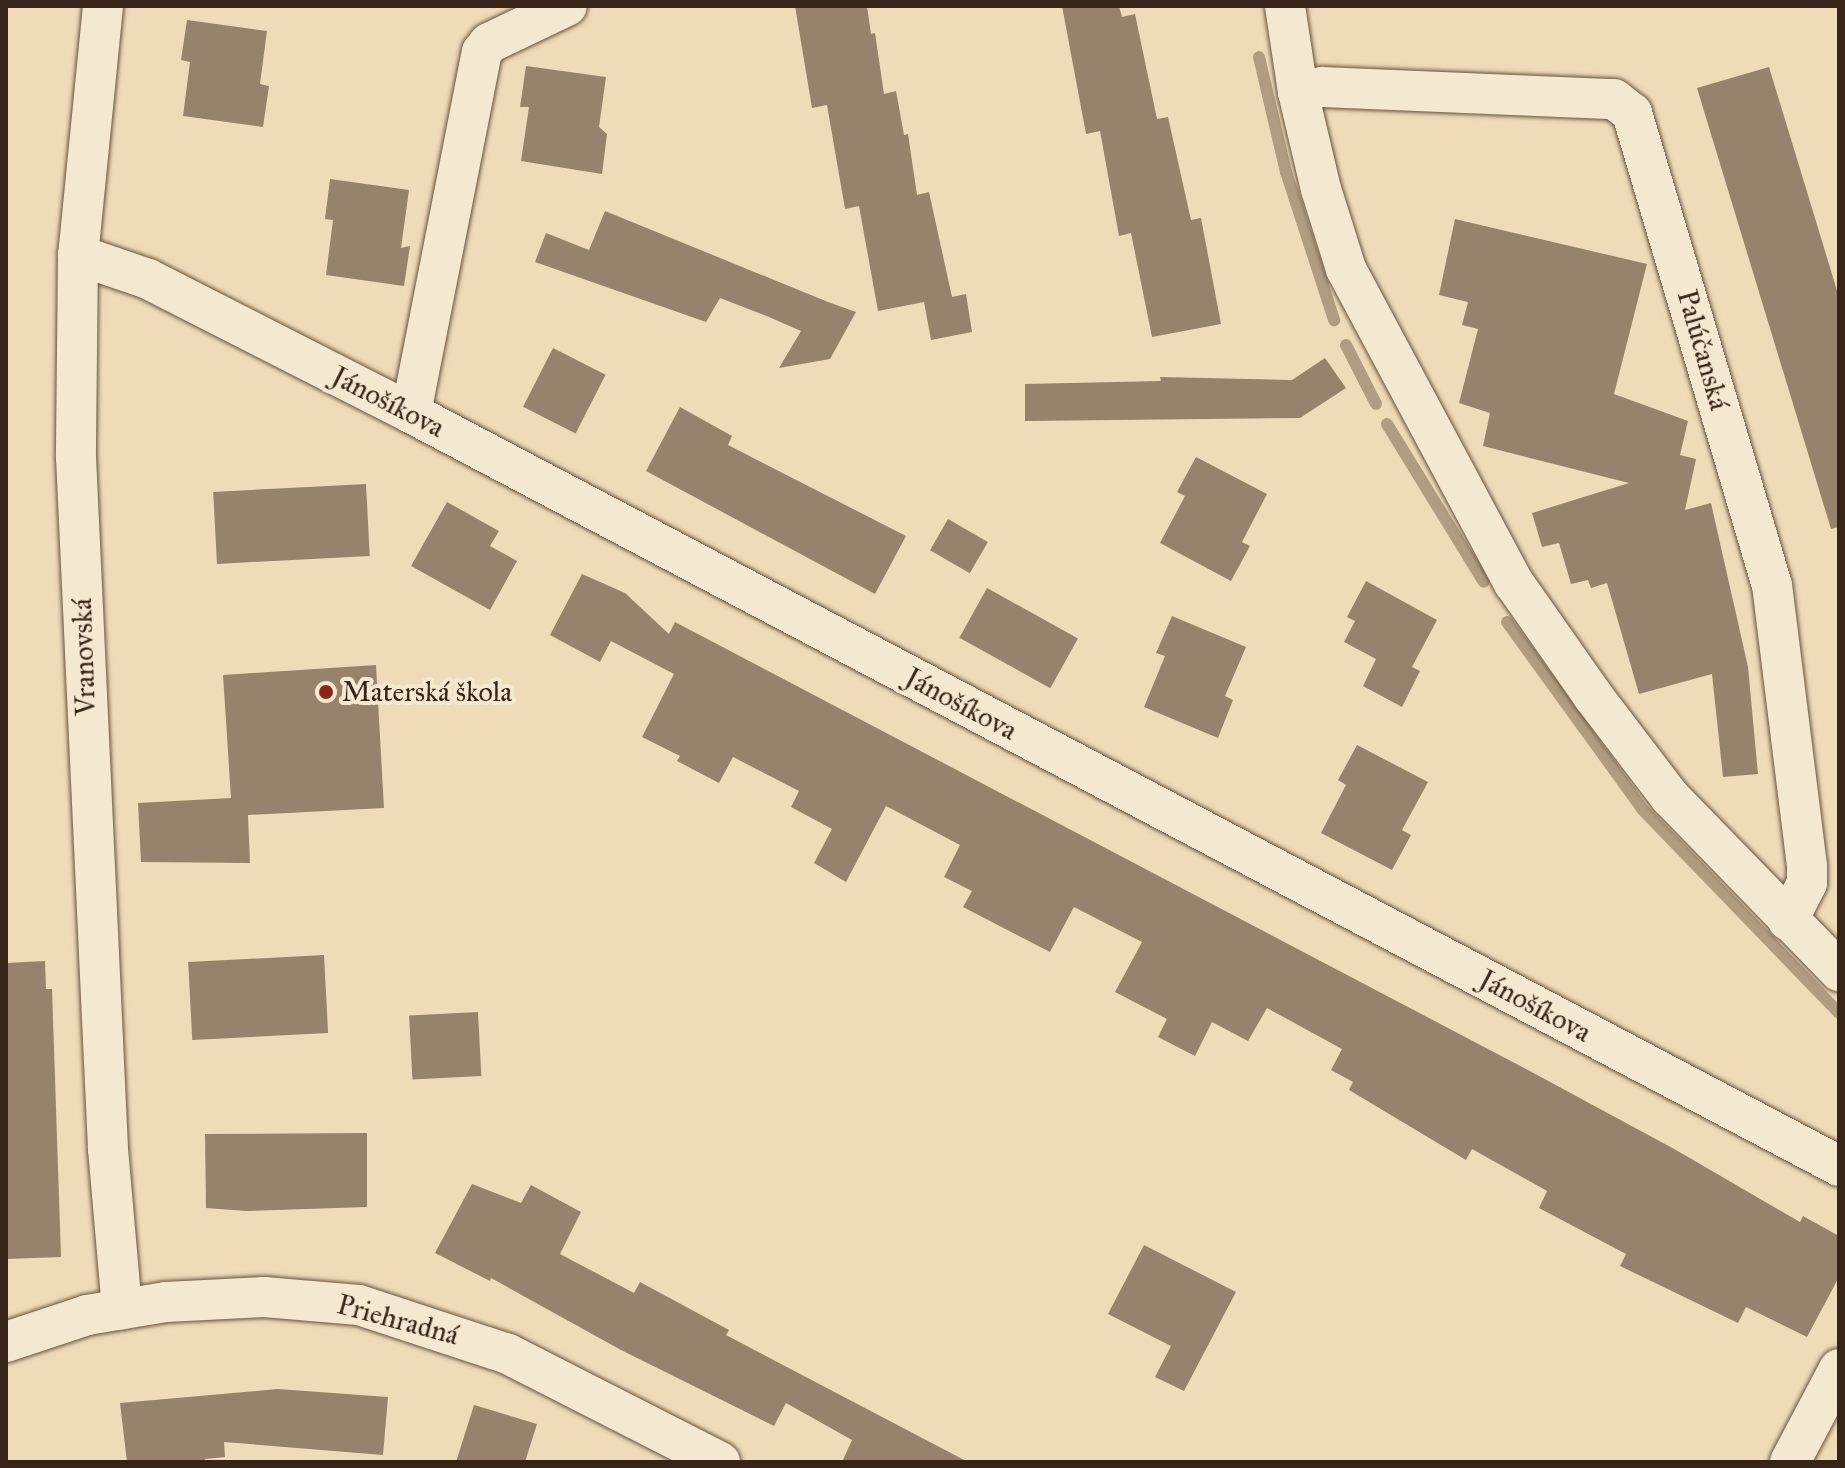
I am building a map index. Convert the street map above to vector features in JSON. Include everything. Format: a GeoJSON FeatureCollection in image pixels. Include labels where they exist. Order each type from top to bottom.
{"type":"FeatureCollection","features":[{"type":"Feature","properties":{"kind":"street","name":"Vranovská"},"geometry":{"type":"LineString","coordinates":[[103,6],[78,255],[76,457],[108,1149],[122,1309]]}},
{"type":"Feature","properties":{"kind":"street"},"geometry":{"type":"LineString","coordinates":[[411,413],[482,52],[489,43],[567,6]]}},
{"type":"Feature","properties":{"kind":"street"},"geometry":{"type":"LineString","coordinates":[[1285,6],[1298,92],[1321,189],[1346,269],[1514,583],[1593,696],[1670,797],[1839,971]]}},
{"type":"Feature","properties":{"kind":"street","name":"Palúčanská"},"geometry":{"type":"LineString","coordinates":[[1298,92],[1322,87],[1614,99],[1632,113],[1772,585],[1807,866],[1807,883],[1788,920]]}},
{"type":"Feature","properties":{"kind":"street","name":"Jánošíkova"},"geometry":{"type":"LineString","coordinates":[[78,255],[148,279],[411,413],[1839,1166]]}},
{"type":"Feature","properties":{"kind":"street","name":"Priehradná"},"geometry":{"type":"LineString","coordinates":[[6,1342],[57,1323],[166,1302],[264,1297],[359,1305],[508,1354],[720,1462]]}},
{"type":"Feature","properties":{"kind":"street"},"geometry":{"type":"LineString","coordinates":[[1790,1462],[1839,1369]]}},
{"type":"Feature","properties":{"kind":"building"},"geometry":{"type":"Polygon","coordinates":[[[795,6],[867,6],[871,34],[875,33],[884,94],[896,91],[904,135],[908,134],[917,195],[929,192],[952,297],[966,294],[972,332],[931,340],[924,302],[878,311],[859,206],[845,209],[827,105],[812,108],[795,6]]]}},
{"type":"Feature","properties":{"kind":"building"},"geometry":{"type":"Polygon","coordinates":[[[1062,6],[1119,6],[1122,17],[1135,14],[1157,119],[1168,117],[1191,220],[1201,218],[1221,324],[1152,337],[1131,233],[1119,236],[1100,131],[1086,134],[1062,6]]]}},
{"type":"Feature","properties":{"kind":"building"},"geometry":{"type":"Polygon","coordinates":[[[187,20],[267,31],[260,84],[269,86],[263,127],[183,116],[190,62],[181,60],[187,20]]]}},
{"type":"Feature","properties":{"kind":"building"},"geometry":{"type":"Polygon","coordinates":[[[526,66],[606,77],[599,127],[607,134],[602,174],[521,161],[529,107],[520,107],[526,66]]]}},
{"type":"Feature","properties":{"kind":"building"},"geometry":{"type":"Polygon","coordinates":[[[1769,67],[1839,297],[1839,527],[1831,529],[1697,88],[1769,67]]]}},
{"type":"Feature","properties":{"kind":"building"},"geometry":{"type":"Polygon","coordinates":[[[330,179],[409,190],[401,248],[410,246],[404,286],[326,275],[333,220],[325,219],[330,179]]]}},
{"type":"Feature","properties":{"kind":"building"},"geometry":{"type":"Polygon","coordinates":[[[605,211],[856,312],[830,359],[779,368],[801,331],[720,298],[706,322],[535,262],[546,233],[589,250],[605,211]]]}},
{"type":"Feature","properties":{"kind":"building"},"geometry":{"type":"Polygon","coordinates":[[[1455,219],[1647,264],[1614,394],[1688,421],[1680,455],[1696,459],[1685,510],[1711,503],[1748,667],[1758,774],[1723,777],[1712,674],[1639,694],[1607,583],[1591,588],[1588,580],[1571,584],[1559,543],[1542,547],[1532,513],[1629,483],[1483,446],[1490,413],[1459,403],[1478,329],[1462,325],[1468,302],[1439,295],[1455,219]]]}},
{"type":"Feature","properties":{"kind":"building"},"geometry":{"type":"Polygon","coordinates":[[[553,348],[606,375],[576,434],[523,407],[553,348]]]}},
{"type":"Feature","properties":{"kind":"building"},"geometry":{"type":"Polygon","coordinates":[[[1325,358],[1346,388],[1300,418],[1025,421],[1025,384],[1161,381],[1160,377],[1292,380],[1325,358]]]}},
{"type":"Feature","properties":{"kind":"building"},"geometry":{"type":"Polygon","coordinates":[[[680,407],[732,436],[728,445],[906,536],[875,594],[646,471],[680,407]]]}},
{"type":"Feature","properties":{"kind":"building"},"geometry":{"type":"Polygon","coordinates":[[[1196,457],[1267,494],[1242,542],[1250,546],[1231,581],[1160,543],[1185,496],[1177,492],[1196,457]]]}},
{"type":"Feature","properties":{"kind":"building"},"geometry":{"type":"Polygon","coordinates":[[[366,484],[370,556],[217,564],[213,492],[366,484]]]}},
{"type":"Feature","properties":{"kind":"building"},"geometry":{"type":"Polygon","coordinates":[[[447,502],[499,531],[490,546],[517,561],[490,610],[411,566],[447,502]]]}},
{"type":"Feature","properties":{"kind":"building"},"geometry":{"type":"Polygon","coordinates":[[[948,519],[988,542],[970,573],[930,550],[948,519]]]}},
{"type":"Feature","properties":{"kind":"building"},"geometry":{"type":"Polygon","coordinates":[[[582,574],[625,593],[669,634],[675,622],[1528,1070],[1800,1222],[1803,1216],[1839,1236],[1839,1277],[1807,1337],[1746,1307],[1738,1323],[1620,1266],[1626,1254],[1539,1208],[1547,1191],[1472,1149],[1466,1160],[1349,1090],[1353,1082],[1331,1070],[1342,1049],[1267,1008],[1248,1041],[1212,1022],[1195,1056],[1158,1037],[1167,1019],[1115,992],[1142,942],[1074,907],[1050,952],[963,907],[972,891],[944,877],[960,845],[886,806],[846,882],[814,863],[832,829],[791,807],[799,791],[733,757],[719,783],[677,761],[680,756],[642,737],[674,674],[611,641],[600,662],[550,635],[582,574]]]}},
{"type":"Feature","properties":{"kind":"building"},"geometry":{"type":"Polygon","coordinates":[[[1366,581],[1437,620],[1412,667],[1420,671],[1402,707],[1363,686],[1376,659],[1344,642],[1355,621],[1347,617],[1366,581]]]}},
{"type":"Feature","properties":{"kind":"building"},"geometry":{"type":"Polygon","coordinates":[[[987,588],[1078,638],[1050,688],[959,638],[987,588]]]}},
{"type":"Feature","properties":{"kind":"building"},"geometry":{"type":"Polygon","coordinates":[[[1172,616],[1246,647],[1225,696],[1233,700],[1218,738],[1144,707],[1165,656],[1156,653],[1172,616]]]}},
{"type":"Feature","properties":{"kind":"building"},"geometry":{"type":"Polygon","coordinates":[[[376,665],[384,808],[248,815],[250,863],[141,862],[138,803],[231,798],[223,675],[376,665]]]}},
{"type":"Feature","properties":{"kind":"building"},"geometry":{"type":"Polygon","coordinates":[[[1357,745],[1428,782],[1402,830],[1411,835],[1392,870],[1321,833],[1346,785],[1338,780],[1357,745]]]}},
{"type":"Feature","properties":{"kind":"building"},"geometry":{"type":"Polygon","coordinates":[[[324,955],[328,1033],[192,1040],[188,962],[324,955]]]}},
{"type":"Feature","properties":{"kind":"building"},"geometry":{"type":"Polygon","coordinates":[[[45,961],[46,989],[52,989],[61,1257],[6,1259],[6,963],[45,961]]]}},
{"type":"Feature","properties":{"kind":"building"},"geometry":{"type":"Polygon","coordinates":[[[478,1012],[481,1076],[412,1080],[409,1016],[478,1012]]]}},
{"type":"Feature","properties":{"kind":"building"},"geometry":{"type":"Polygon","coordinates":[[[367,1133],[367,1207],[246,1211],[206,1208],[205,1134],[367,1133]]]}},
{"type":"Feature","properties":{"kind":"building"},"geometry":{"type":"Polygon","coordinates":[[[472,1184],[521,1203],[531,1185],[581,1212],[560,1254],[634,1293],[640,1282],[729,1330],[726,1335],[968,1462],[842,1462],[852,1440],[786,1403],[774,1426],[621,1350],[491,1278],[490,1281],[435,1253],[472,1184]]]}},
{"type":"Feature","properties":{"kind":"building"},"geometry":{"type":"Polygon","coordinates":[[[1144,1245],[1236,1292],[1184,1391],[1155,1377],[1171,1346],[1108,1314],[1144,1245]]]}},
{"type":"Feature","properties":{"kind":"building"},"geometry":{"type":"Polygon","coordinates":[[[278,1389],[388,1397],[383,1455],[224,1442],[225,1457],[205,1459],[205,1462],[127,1462],[120,1403],[278,1389]]]}},
{"type":"Feature","properties":{"kind":"building"},"geometry":{"type":"Polygon","coordinates":[[[474,1405],[537,1424],[525,1462],[456,1462],[474,1405]]]}},
{"type":"Feature","properties":{"kind":"waterway"},"geometry":{"type":"LineString","coordinates":[[1259,57],[1286,172],[1334,320]]}},
{"type":"Feature","properties":{"kind":"waterway"},"geometry":{"type":"LineString","coordinates":[[1346,345],[1376,404]]}},
{"type":"Feature","properties":{"kind":"waterway"},"geometry":{"type":"LineString","coordinates":[[1387,424],[1484,582]]}},
{"type":"Feature","properties":{"kind":"waterway"},"geometry":{"type":"LineString","coordinates":[[1507,622],[1643,810],[1839,1013]]}},
{"type":"Feature","properties":{"kind":"place","name":"Materská škola"},"geometry":{"type":"Point","coordinates":[326,692]}}]}
